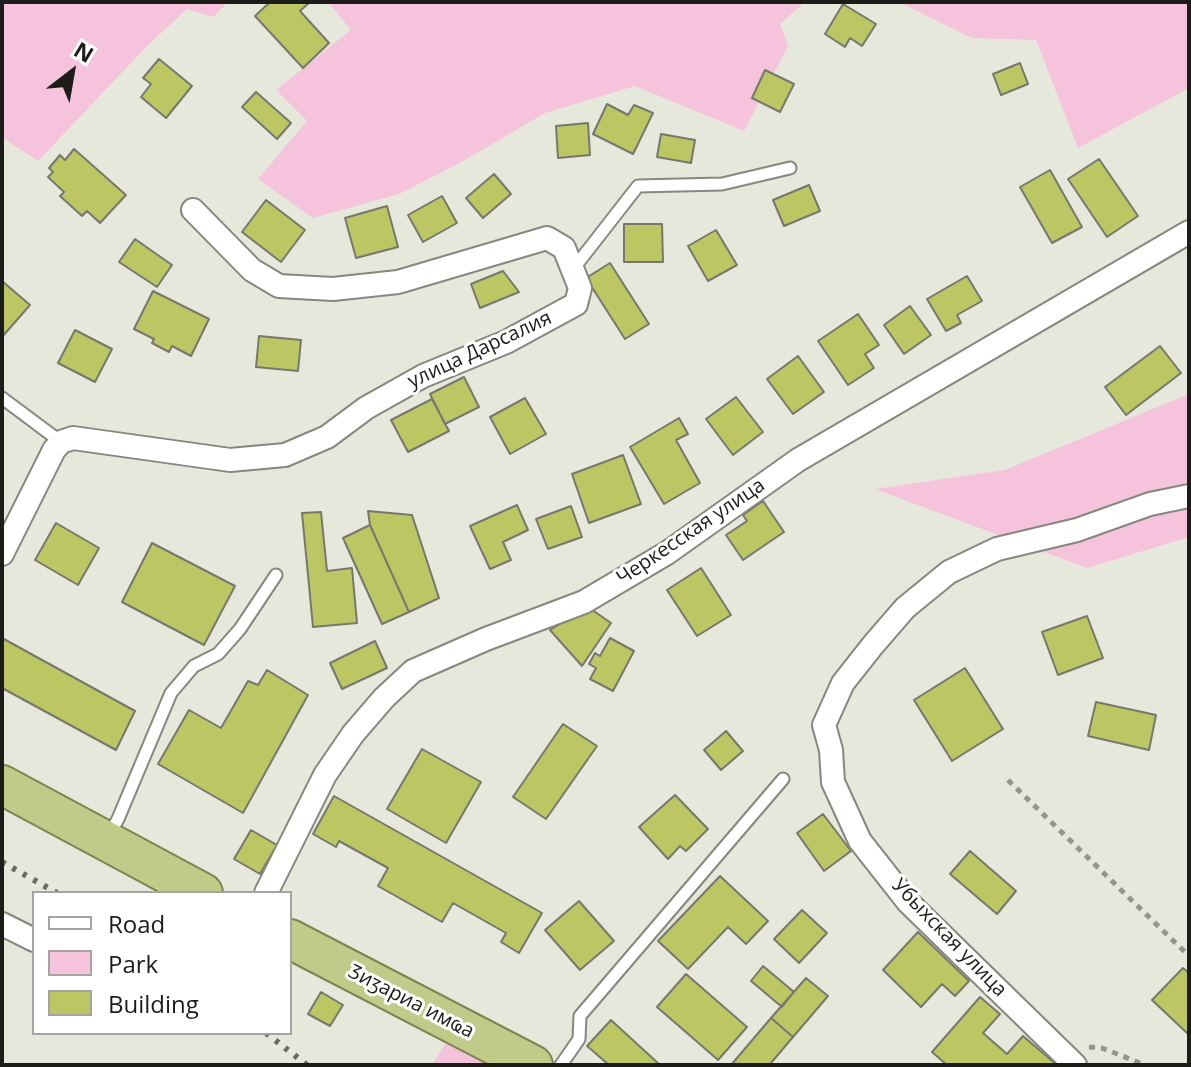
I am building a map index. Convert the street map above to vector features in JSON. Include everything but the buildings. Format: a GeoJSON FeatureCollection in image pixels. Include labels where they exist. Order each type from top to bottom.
{"type":"FeatureCollection","features":[{"type":"Feature","properties":{"kind":"highway"},"geometry":{"type":"LineString","coordinates":[[2,785],[199,891]]}},
{"type":"Feature","properties":{"kind":"highway","name":"Ӡиӡариа имҩа"},"geometry":{"type":"LineString","coordinates":[[292,940],[533,1065]]}},
{"type":"Feature","properties":{"kind":"street"},"geometry":{"type":"LineString","coordinates":[[193,210],[252,270],[279,286],[333,289],[398,282],[547,238],[564,248],[574,268]]}},
{"type":"Feature","properties":{"kind":"street","name":"Черкесская улица"},"geometry":{"type":"LineString","coordinates":[[267,891],[325,775],[353,734],[413,671],[584,602],[667,553],[798,460],[1189,232]]}},
{"type":"Feature","properties":{"kind":"street","name":"улица Дарсалия"},"geometry":{"type":"LineString","coordinates":[[61,442],[73,438],[230,460],[285,455],[327,437],[366,408],[423,376],[506,342],[576,304],[580,288],[574,268]]}},
{"type":"Feature","properties":{"kind":"street"},"geometry":{"type":"LineString","coordinates":[[2,554],[54,450],[61,442]]}},
{"type":"Feature","properties":{"kind":"street","name":"Убыхская улица"},"geometry":{"type":"LineString","coordinates":[[1075,1065],[908,902],[860,841],[833,782],[831,750],[824,725],[843,683],[873,645],[905,608],[949,572],[997,549],[1077,530],[1150,504],[1189,496]]}},
{"type":"Feature","properties":{"kind":"street"},"geometry":{"type":"LineString","coordinates":[[2,924],[32,939]]}},
{"type":"Feature","properties":{"kind":"lane"},"geometry":{"type":"LineString","coordinates":[[574,268],[638,186],[722,184],[790,168]]}},
{"type":"Feature","properties":{"kind":"lane"},"geometry":{"type":"LineString","coordinates":[[2,398],[61,442]]}},
{"type":"Feature","properties":{"kind":"lane"},"geometry":{"type":"LineString","coordinates":[[106,841],[171,693],[194,666],[218,654],[240,629],[276,575]]}},
{"type":"Feature","properties":{"kind":"lane"},"geometry":{"type":"LineString","coordinates":[[561,1065],[579,1039],[580,1016],[783,779]]}},
{"type":"Feature","properties":{"kind":"path"},"geometry":{"type":"LineString","coordinates":[[1008,780],[1189,956]]}},
{"type":"Feature","properties":{"kind":"path"},"geometry":{"type":"LineString","coordinates":[[1056,1044],[1102,1048],[1145,1065]]}},
{"type":"Feature","properties":{"kind":"green space"},"geometry":{"type":"Polygon","coordinates":[[[2,2],[228,2],[213,17],[187,9],[148,45],[38,161],[2,137],[2,2]]]}},
{"type":"Feature","properties":{"kind":"green space"},"geometry":{"type":"Polygon","coordinates":[[[328,2],[805,2],[780,24],[788,46],[744,131],[635,86],[545,113],[399,194],[313,218],[258,179],[307,121],[276,90],[351,30],[328,2]]]}},
{"type":"Feature","properties":{"kind":"green space"},"geometry":{"type":"Polygon","coordinates":[[[899,2],[1189,2],[1189,88],[1078,148],[1036,40],[972,38],[899,2]]]}},
{"type":"Feature","properties":{"kind":"green space"},"geometry":{"type":"Polygon","coordinates":[[[1189,394],[1189,537],[1087,568],[875,489],[1005,470],[1189,394]]]}},
{"type":"Feature","properties":{"kind":"green space"},"geometry":{"type":"Polygon","coordinates":[[[449,1038],[491,1065],[432,1065],[449,1038]]]}},
{"type":"Feature","properties":{"kind":"railway"},"geometry":{"type":"LineString","coordinates":[[2,862],[53,891]]}},
{"type":"Feature","properties":{"kind":"railway"},"geometry":{"type":"LineString","coordinates":[[269,1035],[307,1065]]}}]}
